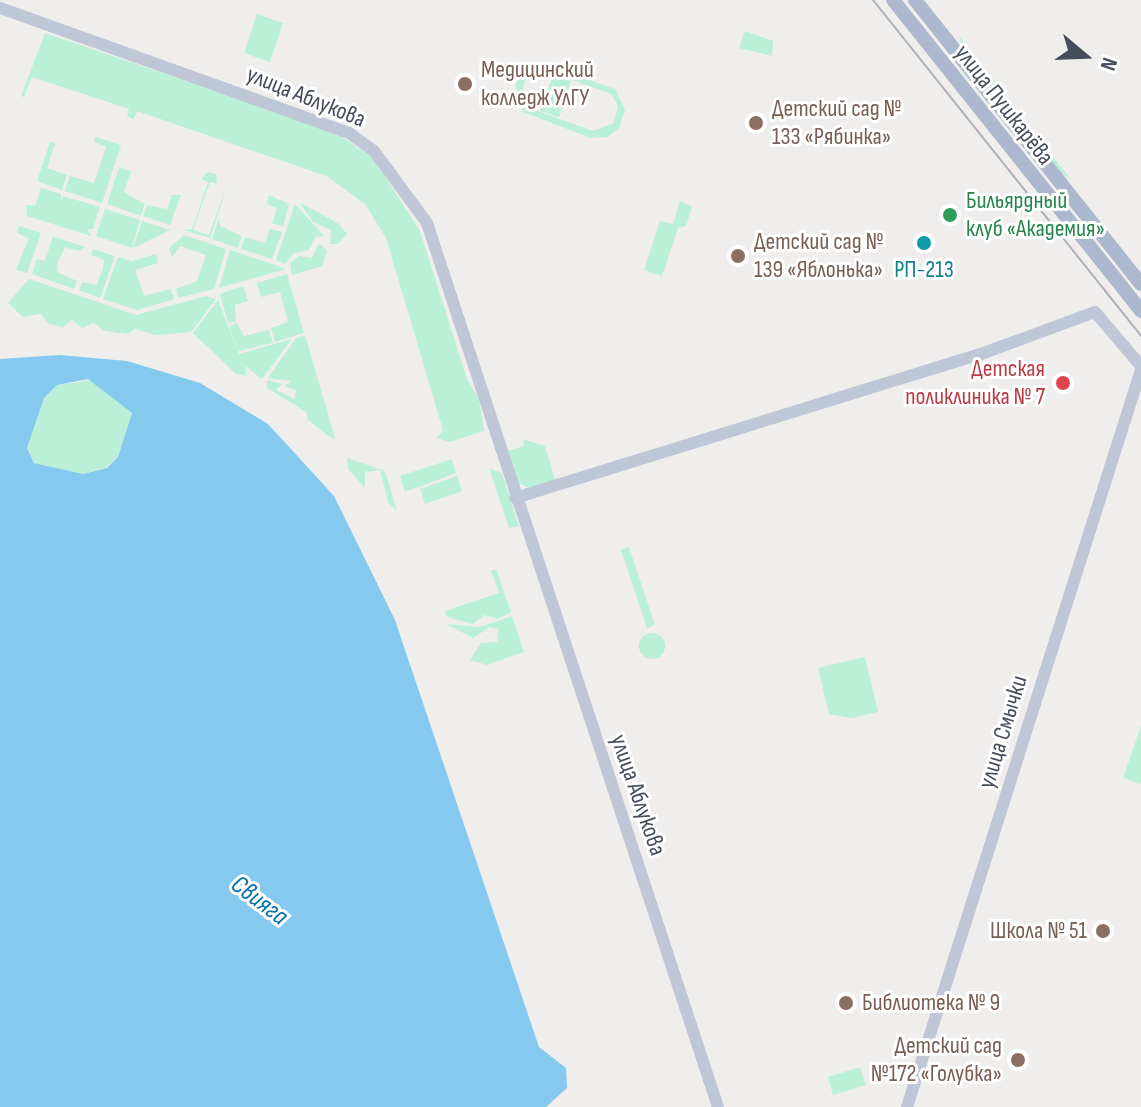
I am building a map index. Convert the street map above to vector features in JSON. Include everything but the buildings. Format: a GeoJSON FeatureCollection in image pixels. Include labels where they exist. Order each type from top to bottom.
{"type":"FeatureCollection","features":[{"type":"Feature","properties":{"kind":"main road","name":"улица Пушкарёва"},"geometry":{"type":"LineString","coordinates":[[893,0],[1141,311]]}},
{"type":"Feature","properties":{"kind":"main road","name":"улица Пушкарёва"},"geometry":{"type":"LineString","coordinates":[[915,0],[1141,284]]}},
{"type":"Feature","properties":{"kind":"street","name":"улица Аблукова"},"geometry":{"type":"LineString","coordinates":[[0,8],[364,142],[427,223],[718,1107]]}},
{"type":"Feature","properties":{"kind":"street"},"geometry":{"type":"LineString","coordinates":[[515,498],[981,354],[1095,312],[1141,368]]}},
{"type":"Feature","properties":{"kind":"street","name":"улица Смычки"},"geometry":{"type":"LineString","coordinates":[[907,1107],[1141,368]]}},
{"type":"Feature","properties":{"kind":"green space"},"geometry":{"type":"Polygon","coordinates":[[[257,14],[283,23],[270,62],[244,53],[257,14]]]}},
{"type":"Feature","properties":{"kind":"green space"},"geometry":{"type":"Polygon","coordinates":[[[745,31],[773,41],[772,56],[739,48],[745,31]]]}},
{"type":"Feature","properties":{"kind":"green space"},"geometry":{"type":"Polygon","coordinates":[[[45,33],[333,131],[373,158],[420,231],[467,379],[479,399],[484,431],[450,442],[437,438],[443,430],[386,238],[365,204],[326,176],[137,111],[134,119],[127,116],[129,109],[32,77],[24,97],[21,96],[45,33]]]}},
{"type":"Feature","properties":{"kind":"green space"},"geometry":{"type":"Polygon","coordinates":[[[959,36],[1072,181],[1058,170],[964,51],[959,36]]]}},
{"type":"Feature","properties":{"kind":"green space"},"geometry":{"type":"Polygon","coordinates":[[[539,63],[615,89],[625,110],[619,128],[607,137],[591,138],[523,112],[515,85],[525,69],[539,63]],[[548,71],[534,73],[524,82],[522,96],[529,108],[593,131],[614,123],[618,106],[611,94],[548,71]]]}},
{"type":"Feature","properties":{"kind":"green space"},"geometry":{"type":"Polygon","coordinates":[[[553,75],[571,81],[559,117],[540,111],[553,75]]]}},
{"type":"Feature","properties":{"kind":"green space"},"geometry":{"type":"Polygon","coordinates":[[[96,137],[121,145],[102,203],[65,191],[70,176],[94,183],[106,147],[94,142],[96,137]]]}},
{"type":"Feature","properties":{"kind":"green space"},"geometry":{"type":"Polygon","coordinates":[[[50,142],[55,143],[47,168],[67,175],[62,190],[37,181],[50,142]]]}},
{"type":"Feature","properties":{"kind":"green space"},"geometry":{"type":"Polygon","coordinates":[[[119,167],[131,171],[124,192],[145,204],[141,216],[107,204],[119,167]]]}},
{"type":"Feature","properties":{"kind":"green space"},"geometry":{"type":"Polygon","coordinates":[[[208,172],[216,174],[217,184],[210,182],[193,230],[209,235],[229,180],[210,238],[183,230],[192,229],[208,182],[201,179],[208,172]]]}},
{"type":"Feature","properties":{"kind":"green space"},"geometry":{"type":"Polygon","coordinates":[[[41,188],[61,194],[61,200],[63,196],[100,207],[93,229],[87,229],[91,236],[27,216],[26,205],[35,206],[41,188]]]}},
{"type":"Feature","properties":{"kind":"green space"},"geometry":{"type":"Polygon","coordinates":[[[172,195],[181,195],[170,225],[143,216],[147,205],[167,209],[172,195]]]}},
{"type":"Feature","properties":{"kind":"green space"},"geometry":{"type":"Polygon","coordinates":[[[269,195],[289,204],[283,227],[272,223],[277,208],[267,204],[269,195]]]}},
{"type":"Feature","properties":{"kind":"green space"},"geometry":{"type":"Polygon","coordinates":[[[680,201],[692,207],[686,226],[678,228],[662,276],[644,270],[660,221],[673,224],[680,201]]]}},
{"type":"Feature","properties":{"kind":"green space"},"geometry":{"type":"Polygon","coordinates":[[[299,202],[339,224],[347,234],[338,244],[330,244],[331,230],[313,222],[299,202]]]}},
{"type":"Feature","properties":{"kind":"green space"},"geometry":{"type":"Polygon","coordinates":[[[295,204],[324,236],[316,237],[309,250],[294,253],[285,264],[276,260],[295,204]]]}},
{"type":"Feature","properties":{"kind":"green space"},"geometry":{"type":"Polygon","coordinates":[[[105,209],[140,220],[132,248],[96,236],[105,209]]]}},
{"type":"Feature","properties":{"kind":"green space"},"geometry":{"type":"Polygon","coordinates":[[[219,218],[220,226],[242,236],[238,248],[212,239],[219,218]]]}},
{"type":"Feature","properties":{"kind":"green space"},"geometry":{"type":"Polygon","coordinates":[[[142,221],[170,230],[133,248],[142,221]]]}},
{"type":"Feature","properties":{"kind":"green space"},"geometry":{"type":"Polygon","coordinates":[[[19,226],[41,233],[27,273],[16,270],[29,238],[17,233],[19,226]]]}},
{"type":"Feature","properties":{"kind":"green space"},"geometry":{"type":"Polygon","coordinates":[[[270,229],[282,232],[272,259],[241,249],[245,237],[265,243],[270,229]]]}},
{"type":"Feature","properties":{"kind":"green space"},"geometry":{"type":"Polygon","coordinates":[[[184,235],[226,249],[214,289],[178,298],[176,289],[197,281],[206,255],[180,246],[172,257],[169,248],[184,235]]]}},
{"type":"Feature","properties":{"kind":"green space"},"geometry":{"type":"Polygon","coordinates":[[[53,236],[85,247],[78,251],[65,247],[58,262],[57,272],[77,281],[74,289],[32,274],[37,259],[45,261],[53,236]]]}},
{"type":"Feature","properties":{"kind":"green space"},"geometry":{"type":"Polygon","coordinates":[[[319,243],[327,251],[322,266],[292,275],[290,263],[299,256],[312,258],[319,243]]]}},
{"type":"Feature","properties":{"kind":"green space"},"geometry":{"type":"Polygon","coordinates":[[[93,249],[115,256],[100,298],[79,290],[82,282],[96,285],[103,270],[104,260],[91,255],[93,249]]]}},
{"type":"Feature","properties":{"kind":"green space"},"geometry":{"type":"Polygon","coordinates":[[[230,250],[284,268],[286,269],[219,288],[230,250]]]}},
{"type":"Feature","properties":{"kind":"green space"},"geometry":{"type":"Polygon","coordinates":[[[156,254],[158,263],[135,270],[144,296],[170,289],[175,299],[137,310],[103,299],[118,257],[132,261],[156,254]]]}},
{"type":"Feature","properties":{"kind":"green space"},"geometry":{"type":"Polygon","coordinates":[[[287,274],[304,333],[275,342],[271,328],[288,322],[280,292],[261,297],[257,283],[287,274]]]}},
{"type":"Feature","properties":{"kind":"green space"},"geometry":{"type":"Polygon","coordinates":[[[29,279],[136,315],[206,296],[216,299],[191,332],[156,335],[135,329],[128,334],[104,331],[94,323],[82,328],[72,320],[63,327],[49,324],[41,314],[23,317],[8,303],[29,279]]]}},
{"type":"Feature","properties":{"kind":"green space"},"geometry":{"type":"Polygon","coordinates":[[[243,286],[248,301],[235,305],[236,321],[228,323],[220,294],[243,286]]]}},
{"type":"Feature","properties":{"kind":"green space"},"geometry":{"type":"Polygon","coordinates":[[[218,300],[239,354],[292,339],[262,379],[245,366],[246,376],[235,373],[193,333],[218,300]]]}},
{"type":"Feature","properties":{"kind":"green space"},"geometry":{"type":"Polygon","coordinates":[[[237,323],[244,336],[269,330],[273,343],[238,351],[229,326],[237,323]]]}},
{"type":"Feature","properties":{"kind":"green space"},"geometry":{"type":"Polygon","coordinates":[[[305,335],[334,440],[308,420],[306,412],[267,388],[267,380],[282,384],[276,390],[295,399],[296,390],[285,386],[291,381],[268,378],[296,338],[305,335]]]}},
{"type":"Feature","properties":{"kind":"green space"},"geometry":{"type":"Polygon","coordinates":[[[93,380],[132,413],[118,457],[107,467],[83,474],[34,463],[27,447],[44,398],[57,385],[93,380]]]}},
{"type":"Feature","properties":{"kind":"green space"},"geometry":{"type":"Polygon","coordinates":[[[523,439],[545,446],[555,480],[529,488],[518,483],[507,451],[524,446],[523,439]]]}},
{"type":"Feature","properties":{"kind":"green space"},"geometry":{"type":"Polygon","coordinates":[[[347,458],[385,471],[397,511],[388,502],[380,470],[365,472],[365,488],[348,469],[347,458]]]}},
{"type":"Feature","properties":{"kind":"green space"},"geometry":{"type":"Polygon","coordinates":[[[452,459],[456,473],[405,492],[400,476],[452,459]]]}},
{"type":"Feature","properties":{"kind":"green space"},"geometry":{"type":"Polygon","coordinates":[[[489,468],[502,473],[519,526],[509,528],[489,468]]]}},
{"type":"Feature","properties":{"kind":"green space"},"geometry":{"type":"Polygon","coordinates":[[[457,476],[462,491],[425,504],[420,489],[457,476]]]}},
{"type":"Feature","properties":{"kind":"green space"},"geometry":{"type":"Polygon","coordinates":[[[629,547],[655,625],[647,628],[621,550],[629,547]]]}},
{"type":"Feature","properties":{"kind":"green space"},"geometry":{"type":"Polygon","coordinates":[[[496,569],[511,612],[498,619],[484,615],[473,624],[447,617],[445,611],[499,593],[491,571],[496,569]]]}},
{"type":"Feature","properties":{"kind":"green space"},"geometry":{"type":"Polygon","coordinates":[[[512,616],[524,652],[487,665],[470,660],[481,643],[497,642],[498,629],[490,627],[473,638],[446,624],[480,627],[512,616]]]}},
{"type":"Feature","properties":{"kind":"green space"},"geometry":{"type":"Polygon","coordinates":[[[652,633],[661,637],[665,646],[661,655],[652,659],[643,655],[639,646],[643,637],[652,633]]]}},
{"type":"Feature","properties":{"kind":"green space"},"geometry":{"type":"Polygon","coordinates":[[[865,657],[878,712],[852,718],[829,714],[818,668],[865,657]]]}},
{"type":"Feature","properties":{"kind":"green space"},"geometry":{"type":"Polygon","coordinates":[[[1141,726],[1141,784],[1123,778],[1141,726]]]}},
{"type":"Feature","properties":{"kind":"green space"},"geometry":{"type":"Polygon","coordinates":[[[860,1067],[866,1085],[833,1095],[828,1077],[860,1067]]]}},
{"type":"Feature","properties":{"kind":"water","name":"Свияга"},"geometry":{"type":"Polygon","coordinates":[[[60,355],[127,361],[200,383],[268,424],[334,496],[395,620],[539,1047],[566,1068],[567,1088],[546,1107],[0,1107],[0,359],[60,355]],[[88,379],[57,385],[44,398],[27,448],[34,463],[83,474],[107,468],[118,457],[132,413],[88,379]]]}},
{"type":"Feature","properties":{"kind":"tram line"},"geometry":{"type":"LineString","coordinates":[[873,0],[1141,336]]}},
{"type":"Feature","properties":{"kind":"place","name":"Медицинский колледж УлГУ"},"geometry":{"type":"Point","coordinates":[465,84]}},
{"type":"Feature","properties":{"kind":"place","name":"Детский сад № 133 «Рябинка»"},"geometry":{"type":"Point","coordinates":[756,123]}},
{"type":"Feature","properties":{"kind":"place","name":"Бильярдный клуб «Академия»"},"geometry":{"type":"Point","coordinates":[950,215]}},
{"type":"Feature","properties":{"kind":"place","name":"РП-213"},"geometry":{"type":"Point","coordinates":[924,243]}},
{"type":"Feature","properties":{"kind":"place","name":"Детский сад № 139 «Яблонька»"},"geometry":{"type":"Point","coordinates":[738,256]}},
{"type":"Feature","properties":{"kind":"place","name":"Детская поликлиника № 7"},"geometry":{"type":"Point","coordinates":[1063,383]}},
{"type":"Feature","properties":{"kind":"place","name":"Школа № 51"},"geometry":{"type":"Point","coordinates":[1103,931]}},
{"type":"Feature","properties":{"kind":"place","name":"Библиотека № 9"},"geometry":{"type":"Point","coordinates":[846,1003]}},
{"type":"Feature","properties":{"kind":"place","name":"Детский сад №172 «Голубка»"},"geometry":{"type":"Point","coordinates":[1018,1060]}}]}
